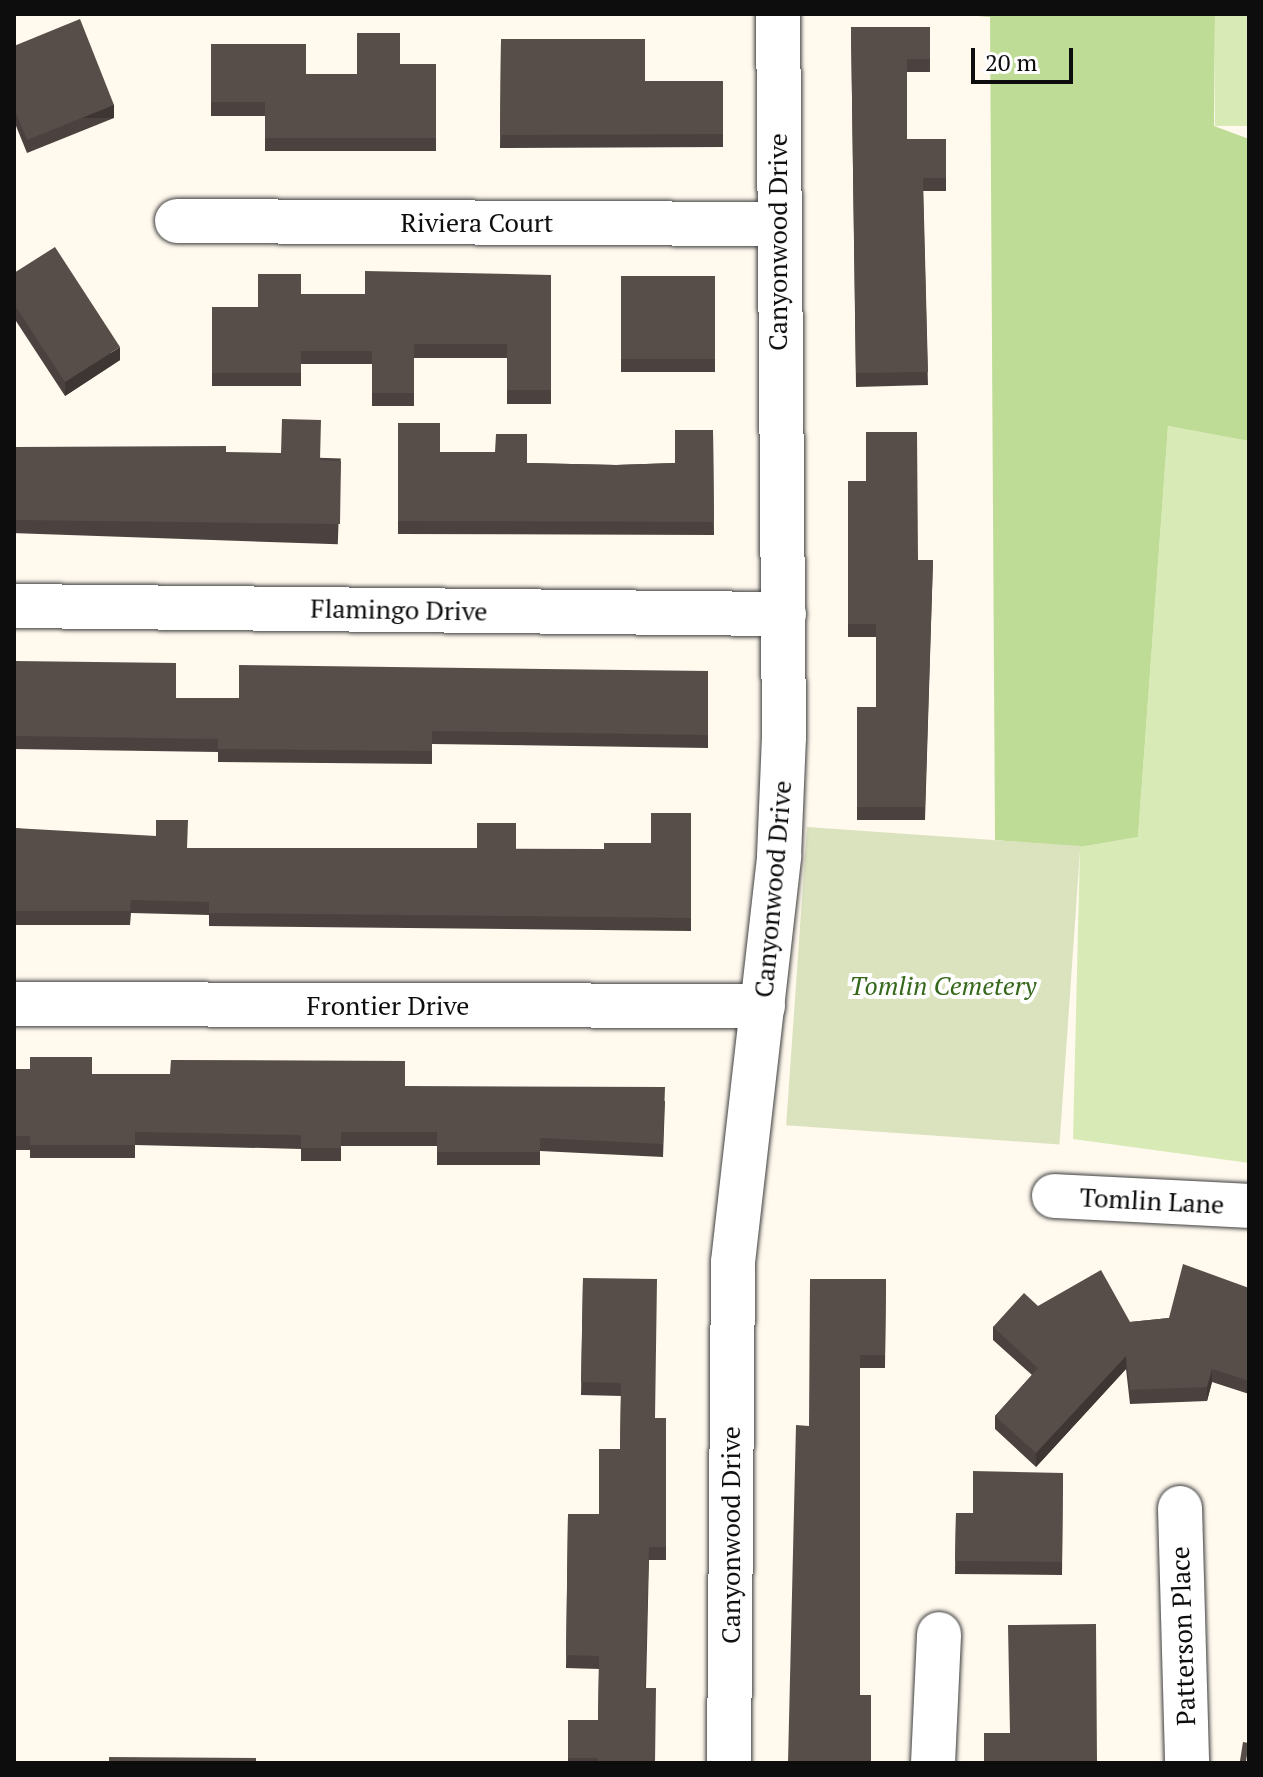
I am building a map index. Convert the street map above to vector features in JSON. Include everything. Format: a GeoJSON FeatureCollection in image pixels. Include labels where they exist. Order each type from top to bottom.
{"type":"FeatureCollection","features":[{"type":"Feature","properties":{"kind":"street","name":"Canyonwood Drive"},"geometry":{"type":"LineString","coordinates":[[729,1763],[733,1262],[779,856],[784,614],[777,224],[778,14]]}},
{"type":"Feature","properties":{"kind":"street","name":"Riviera Court"},"geometry":{"type":"LineString","coordinates":[[177,221],[777,224]]}},
{"type":"Feature","properties":{"kind":"street","name":"Flamingo Drive"},"geometry":{"type":"LineString","coordinates":[[14,606],[784,614]]}},
{"type":"Feature","properties":{"kind":"street","name":"Frontier Drive"},"geometry":{"type":"LineString","coordinates":[[14,1004],[763,1006]]}},
{"type":"Feature","properties":{"kind":"street","name":"Tomlin Lane"},"geometry":{"type":"LineString","coordinates":[[1054,1196],[1249,1206]]}},
{"type":"Feature","properties":{"kind":"street","name":"Patterson Place"},"geometry":{"type":"LineString","coordinates":[[1180,1508],[1187,1763]]}},
{"type":"Feature","properties":{"kind":"street"},"geometry":{"type":"LineString","coordinates":[[933,1763],[939,1634]]}},
{"type":"Feature","properties":{"kind":"green space"},"geometry":{"type":"Polygon","coordinates":[[[954,14],[1215,14],[1214,126],[1249,139],[1249,441],[1168,426],[1138,837],[1080,847],[995,840],[990,17],[954,14]]]}},
{"type":"Feature","properties":{"kind":"green space"},"geometry":{"type":"Polygon","coordinates":[[[1215,14],[1249,14],[1249,126],[1215,126],[1215,14]]]}},
{"type":"Feature","properties":{"kind":"green space"},"geometry":{"type":"Polygon","coordinates":[[[1168,426],[1249,441],[1249,1163],[1073,1139],[1080,847],[1138,837],[1168,426]]]}},
{"type":"Feature","properties":{"kind":"green space","name":"Tomlin Cemetery"},"geometry":{"type":"Polygon","coordinates":[[[807,827],[1080,846],[1059,1144],[786,1125],[807,827]]]}},
{"type":"Feature","properties":{"kind":"building"},"geometry":{"type":"Polygon","coordinates":[[[80,19],[114,105],[27,140],[14,108],[14,46],[80,19]]]}},
{"type":"Feature","properties":{"kind":"building"},"geometry":{"type":"Polygon","coordinates":[[[851,27],[930,27],[930,59],[907,59],[907,139],[946,139],[946,178],[923,178],[928,372],[856,373],[851,27]]]}},
{"type":"Feature","properties":{"kind":"building"},"geometry":{"type":"Polygon","coordinates":[[[357,33],[400,33],[400,64],[436,64],[436,138],[265,138],[265,102],[211,102],[211,44],[306,44],[306,74],[357,74],[357,33]]]}},
{"type":"Feature","properties":{"kind":"building"},"geometry":{"type":"Polygon","coordinates":[[[501,39],[645,39],[645,81],[723,81],[723,134],[500,135],[501,39]]]}},
{"type":"Feature","properties":{"kind":"building"},"geometry":{"type":"Polygon","coordinates":[[[55,247],[120,347],[65,382],[14,304],[14,273],[55,247]]]}},
{"type":"Feature","properties":{"kind":"building"},"geometry":{"type":"Polygon","coordinates":[[[365,271],[551,275],[551,390],[507,390],[507,344],[414,344],[414,393],[372,393],[372,351],[301,351],[301,373],[212,373],[212,307],[258,307],[258,274],[301,274],[301,294],[365,294],[365,271]]]}},
{"type":"Feature","properties":{"kind":"building"},"geometry":{"type":"Polygon","coordinates":[[[621,276],[715,276],[715,359],[621,359],[621,276]]]}},
{"type":"Feature","properties":{"kind":"building"},"geometry":{"type":"Polygon","coordinates":[[[282,419],[321,420],[320,460],[341,461],[340,524],[14,520],[14,447],[226,446],[226,452],[281,453],[282,419]]]}},
{"type":"Feature","properties":{"kind":"building"},"geometry":{"type":"Polygon","coordinates":[[[398,423],[440,423],[440,452],[495,452],[496,434],[527,434],[527,463],[616,465],[675,463],[675,430],[713,430],[714,522],[398,521],[398,423]]]}},
{"type":"Feature","properties":{"kind":"building"},"geometry":{"type":"Polygon","coordinates":[[[866,432],[917,432],[918,560],[933,560],[925,807],[857,807],[857,707],[876,707],[876,624],[848,624],[848,481],[866,481],[866,432]]]}},
{"type":"Feature","properties":{"kind":"building"},"geometry":{"type":"Polygon","coordinates":[[[14,661],[176,663],[176,698],[239,698],[239,665],[708,671],[708,735],[432,731],[432,751],[218,749],[218,739],[14,736],[14,661]]]}},
{"type":"Feature","properties":{"kind":"building"},"geometry":{"type":"Polygon","coordinates":[[[651,813],[691,813],[691,918],[209,913],[209,902],[131,900],[130,911],[14,911],[14,828],[156,836],[156,820],[188,820],[187,848],[477,848],[477,823],[516,823],[516,849],[604,849],[604,843],[651,843],[651,813]]]}},
{"type":"Feature","properties":{"kind":"building"},"geometry":{"type":"Polygon","coordinates":[[[30,1057],[92,1057],[92,1074],[170,1074],[171,1060],[405,1061],[405,1086],[665,1087],[663,1144],[540,1138],[540,1152],[437,1152],[437,1132],[341,1132],[341,1148],[301,1148],[301,1135],[135,1132],[135,1145],[30,1145],[30,1136],[14,1136],[14,1069],[30,1069],[30,1057]]]}},
{"type":"Feature","properties":{"kind":"building"},"geometry":{"type":"Polygon","coordinates":[[[1183,1264],[1249,1288],[1249,1381],[1212,1369],[1207,1387],[1130,1390],[1126,1356],[1036,1453],[995,1416],[1038,1368],[993,1327],[1024,1293],[1038,1306],[1101,1270],[1130,1322],[1169,1318],[1183,1264]]]}},
{"type":"Feature","properties":{"kind":"building"},"geometry":{"type":"Polygon","coordinates":[[[583,1278],[657,1279],[655,1418],[666,1418],[666,1547],[649,1547],[645,1688],[656,1688],[655,1763],[598,1763],[598,1758],[568,1758],[568,1720],[598,1720],[599,1656],[566,1655],[568,1514],[599,1514],[599,1449],[620,1449],[621,1383],[581,1382],[583,1278]]]}},
{"type":"Feature","properties":{"kind":"building"},"geometry":{"type":"Polygon","coordinates":[[[810,1279],[886,1279],[885,1355],[860,1355],[860,1695],[871,1695],[871,1763],[788,1763],[796,1425],[809,1426],[810,1279]]]}},
{"type":"Feature","properties":{"kind":"building"},"geometry":{"type":"Polygon","coordinates":[[[973,1471],[1063,1473],[1062,1562],[955,1561],[956,1513],[973,1513],[973,1471]]]}},
{"type":"Feature","properties":{"kind":"building"},"geometry":{"type":"Polygon","coordinates":[[[1096,1624],[1097,1763],[984,1763],[984,1733],[1010,1733],[1008,1625],[1096,1624]]]}},
{"type":"Feature","properties":{"kind":"building"},"geometry":{"type":"Polygon","coordinates":[[[1243,1742],[1249,1743],[1246,1763],[1240,1763],[1243,1742]]]}},
{"type":"Feature","properties":{"kind":"building"},"geometry":{"type":"Polygon","coordinates":[[[109,1757],[256,1758],[256,1763],[109,1763],[109,1757]]]}}]}
